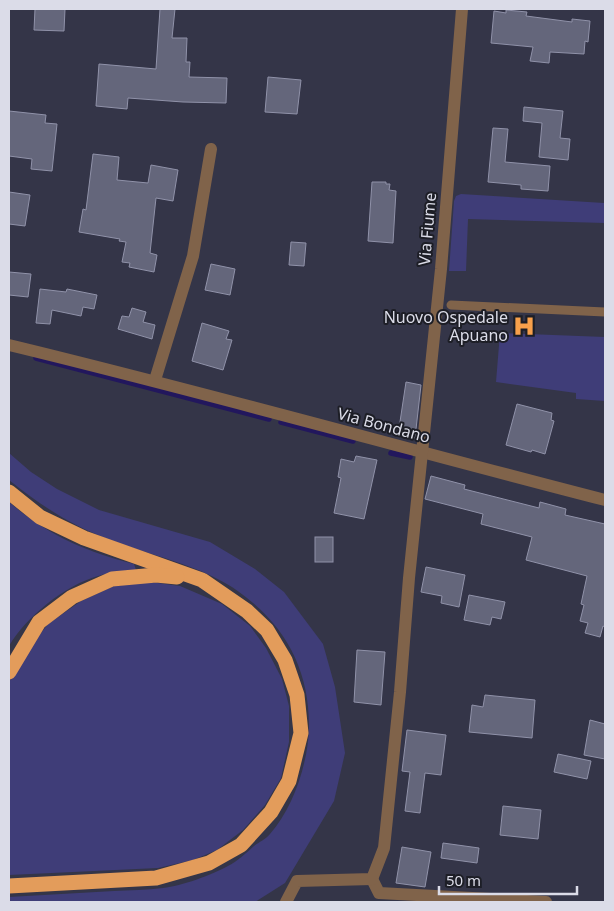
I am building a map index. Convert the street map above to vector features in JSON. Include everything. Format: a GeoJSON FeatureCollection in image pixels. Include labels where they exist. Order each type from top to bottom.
{"type":"FeatureCollection","features":[{"type":"Feature","properties":{"kind":"highway"},"geometry":{"type":"LineString","coordinates":[[9,492],[40,517],[84,538],[202,580],[247,611],[267,630],[285,660],[297,695],[301,733],[289,781],[272,812],[241,845],[209,863],[156,878],[10,886]]}},
{"type":"Feature","properties":{"kind":"highway"},"geometry":{"type":"LineString","coordinates":[[9,672],[39,622],[72,597],[112,579],[156,576],[202,580]]}},
{"type":"Feature","properties":{"kind":"street","name":"Via Fiume"},"geometry":{"type":"LineString","coordinates":[[372,879],[384,848],[400,692],[409,578],[441,269],[462,9]]}},
{"type":"Feature","properties":{"kind":"street"},"geometry":{"type":"LineString","coordinates":[[155,380],[193,256],[212,149]]}},
{"type":"Feature","properties":{"kind":"street","name":"Via Bondano"},"geometry":{"type":"LineString","coordinates":[[9,345],[155,380],[605,500]]}},
{"type":"Feature","properties":{"kind":"street"},"geometry":{"type":"LineString","coordinates":[[286,902],[297,881],[372,879],[379,893],[546,902]]}},
{"type":"Feature","properties":{"kind":"lane"},"geometry":{"type":"LineString","coordinates":[[452,305],[605,312]]}},
{"type":"Feature","properties":{"kind":"shaded area"},"geometry":{"type":"Polygon","coordinates":[[[461,194],[604,203],[605,197],[605,223],[468,219],[466,271],[449,271],[454,201],[456,196],[461,194]]]}},
{"type":"Feature","properties":{"kind":"shaded area"},"geometry":{"type":"Polygon","coordinates":[[[500,333],[605,337],[605,401],[576,399],[576,393],[496,382],[500,333]]]}},
{"type":"Feature","properties":{"kind":"shaded area"},"geometry":{"type":"Polygon","coordinates":[[[9,453],[31,472],[57,489],[99,510],[210,542],[255,569],[284,592],[323,644],[335,687],[345,753],[334,801],[285,883],[255,902],[9,902],[9,897],[171,887],[187,883],[232,864],[268,836],[286,811],[303,768],[309,725],[305,688],[293,654],[274,624],[247,598],[217,578],[183,564],[98,535],[58,515],[9,480],[9,453]]]}},
{"type":"Feature","properties":{"kind":"shaded area"},"geometry":{"type":"Polygon","coordinates":[[[9,502],[52,533],[83,548],[134,564],[136,570],[112,573],[85,580],[60,594],[25,624],[9,646],[9,502]]]}},
{"type":"Feature","properties":{"kind":"shaded area"},"geometry":{"type":"Polygon","coordinates":[[[150,582],[180,586],[222,604],[250,626],[266,648],[282,679],[289,706],[289,742],[281,778],[265,805],[243,830],[217,850],[193,860],[158,868],[9,875],[9,682],[29,648],[48,624],[81,601],[114,586],[150,582]]]}},
{"type":"Feature","properties":{"kind":"building"},"geometry":{"type":"Polygon","coordinates":[[[35,9],[65,9],[64,31],[34,30],[35,9]]]}},
{"type":"Feature","properties":{"kind":"building"},"geometry":{"type":"Polygon","coordinates":[[[160,9],[175,9],[172,38],[187,38],[186,62],[190,62],[189,77],[227,78],[226,103],[128,98],[127,109],[96,106],[99,64],[156,69],[160,9]]]}},
{"type":"Feature","properties":{"kind":"building"},"geometry":{"type":"Polygon","coordinates":[[[506,10],[527,12],[526,16],[572,22],[572,19],[590,21],[588,42],[585,41],[584,54],[550,52],[549,63],[530,61],[533,47],[491,43],[494,11],[506,13],[506,10]]]}},
{"type":"Feature","properties":{"kind":"building"},"geometry":{"type":"Polygon","coordinates":[[[268,77],[301,80],[297,114],[265,112],[268,77]]]}},
{"type":"Feature","properties":{"kind":"building"},"geometry":{"type":"Polygon","coordinates":[[[524,107],[563,111],[560,138],[570,139],[568,160],[539,157],[542,123],[523,121],[524,107]]]}},
{"type":"Feature","properties":{"kind":"building"},"geometry":{"type":"Polygon","coordinates":[[[9,111],[46,115],[45,123],[57,124],[52,171],[31,169],[32,159],[9,156],[9,111]]]}},
{"type":"Feature","properties":{"kind":"building"},"geometry":{"type":"Polygon","coordinates":[[[493,128],[508,129],[505,162],[550,166],[548,191],[521,189],[521,185],[488,182],[493,128]]]}},
{"type":"Feature","properties":{"kind":"building"},"geometry":{"type":"Polygon","coordinates":[[[93,154],[119,157],[117,180],[148,183],[151,165],[178,170],[173,201],[156,198],[150,253],[157,255],[154,272],[129,267],[130,263],[122,262],[126,242],[119,241],[120,239],[79,232],[83,209],[86,210],[93,154]]]}},
{"type":"Feature","properties":{"kind":"building"},"geometry":{"type":"Polygon","coordinates":[[[372,182],[386,182],[386,184],[390,184],[389,190],[396,191],[393,243],[368,241],[372,182]]]}},
{"type":"Feature","properties":{"kind":"building"},"geometry":{"type":"Polygon","coordinates":[[[9,192],[30,195],[25,226],[9,224],[9,192]]]}},
{"type":"Feature","properties":{"kind":"building"},"geometry":{"type":"Polygon","coordinates":[[[291,242],[306,243],[304,266],[289,265],[291,242]]]}},
{"type":"Feature","properties":{"kind":"building"},"geometry":{"type":"Polygon","coordinates":[[[211,264],[235,269],[230,295],[205,290],[211,264]]]}},
{"type":"Feature","properties":{"kind":"building"},"geometry":{"type":"Polygon","coordinates":[[[9,272],[31,274],[28,297],[9,295],[9,272]]]}},
{"type":"Feature","properties":{"kind":"building"},"geometry":{"type":"Polygon","coordinates":[[[40,289],[66,292],[67,289],[97,295],[94,309],[83,307],[81,316],[52,310],[50,324],[36,323],[40,289]]]}},
{"type":"Feature","properties":{"kind":"building"},"geometry":{"type":"Polygon","coordinates":[[[132,308],[146,312],[143,322],[155,325],[152,339],[118,329],[122,316],[129,317],[132,308]]]}},
{"type":"Feature","properties":{"kind":"building"},"geometry":{"type":"Polygon","coordinates":[[[202,323],[229,331],[226,339],[232,340],[223,370],[192,361],[202,323]]]}},
{"type":"Feature","properties":{"kind":"building"},"geometry":{"type":"Polygon","coordinates":[[[406,382],[421,385],[415,438],[398,435],[406,382]]]}},
{"type":"Feature","properties":{"kind":"building"},"geometry":{"type":"Polygon","coordinates":[[[517,404],[552,413],[551,420],[554,421],[545,454],[506,445],[517,404]]]}},
{"type":"Feature","properties":{"kind":"building"},"geometry":{"type":"Polygon","coordinates":[[[356,456],[377,460],[364,519],[334,513],[341,478],[338,477],[341,459],[354,462],[356,456]]]}},
{"type":"Feature","properties":{"kind":"building"},"geometry":{"type":"Polygon","coordinates":[[[431,476],[465,485],[464,489],[539,508],[540,502],[566,509],[565,515],[605,524],[605,627],[603,626],[600,637],[585,633],[588,623],[580,621],[584,605],[581,604],[587,576],[526,560],[532,537],[481,524],[483,514],[425,499],[431,476]]]}},
{"type":"Feature","properties":{"kind":"building"},"geometry":{"type":"Polygon","coordinates":[[[315,537],[333,537],[333,562],[315,562],[315,537]]]}},
{"type":"Feature","properties":{"kind":"building"},"geometry":{"type":"Polygon","coordinates":[[[426,567],[465,575],[459,607],[441,603],[442,596],[421,592],[426,567]]]}},
{"type":"Feature","properties":{"kind":"building"},"geometry":{"type":"Polygon","coordinates":[[[469,595],[505,602],[501,619],[492,617],[490,625],[464,620],[469,595]]]}},
{"type":"Feature","properties":{"kind":"building"},"geometry":{"type":"Polygon","coordinates":[[[357,650],[385,652],[381,705],[354,702],[357,650]]]}},
{"type":"Feature","properties":{"kind":"building"},"geometry":{"type":"Polygon","coordinates":[[[485,695],[535,700],[532,738],[469,732],[472,705],[483,707],[485,695]]]}},
{"type":"Feature","properties":{"kind":"building"},"geometry":{"type":"Polygon","coordinates":[[[590,720],[605,724],[605,759],[584,755],[590,720]]]}},
{"type":"Feature","properties":{"kind":"building"},"geometry":{"type":"Polygon","coordinates":[[[407,730],[446,735],[441,775],[425,773],[420,813],[405,811],[410,772],[402,771],[407,730]]]}},
{"type":"Feature","properties":{"kind":"building"},"geometry":{"type":"Polygon","coordinates":[[[558,754],[591,761],[587,779],[554,772],[558,754]]]}},
{"type":"Feature","properties":{"kind":"building"},"geometry":{"type":"Polygon","coordinates":[[[503,806],[541,810],[538,839],[500,835],[503,806]]]}},
{"type":"Feature","properties":{"kind":"building"},"geometry":{"type":"Polygon","coordinates":[[[443,843],[479,848],[477,863],[441,858],[443,843]]]}},
{"type":"Feature","properties":{"kind":"building"},"geometry":{"type":"Polygon","coordinates":[[[402,847],[431,852],[425,887],[396,883],[402,847]]]}},
{"type":"Feature","properties":{"kind":"waterway"},"geometry":{"type":"LineString","coordinates":[[36,358],[269,419]]}},
{"type":"Feature","properties":{"kind":"waterway"},"geometry":{"type":"LineString","coordinates":[[281,422],[353,441]]}},
{"type":"Feature","properties":{"kind":"waterway"},"geometry":{"type":"LineString","coordinates":[[391,453],[410,457]]}},
{"type":"Feature","properties":{"kind":"place","name":"Nuovo Ospedale Apuano"},"geometry":{"type":"Point","coordinates":[524,326]}}]}
